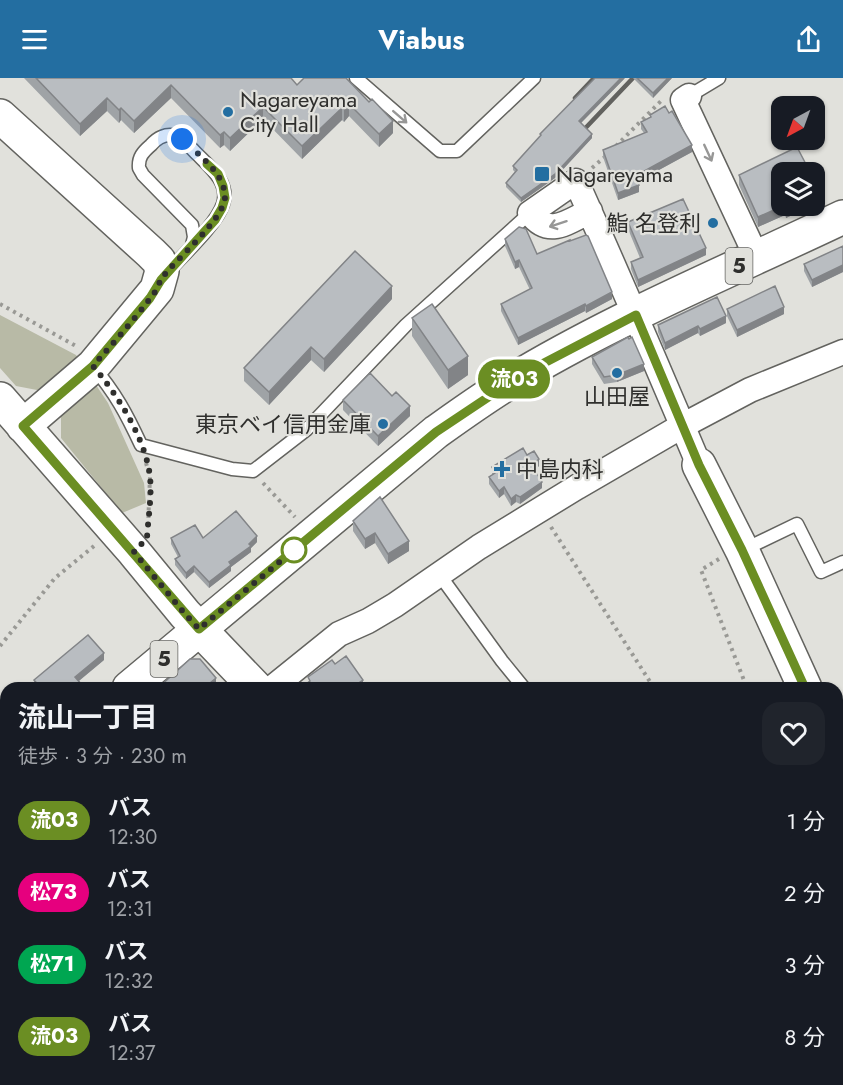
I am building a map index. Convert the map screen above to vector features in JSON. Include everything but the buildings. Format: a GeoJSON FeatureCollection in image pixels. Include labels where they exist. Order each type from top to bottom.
{"type":"FeatureCollection","features":[{"type":"Feature","properties":{"kind":"main road"},"geometry":{"type":"LineString","coordinates":[[0,116],[152,253],[159,261],[162,271],[161,280],[150,298],[93,366],[23,426]]}},
{"type":"Feature","properties":{"kind":"main road","name":"5"},"geometry":{"type":"LineString","coordinates":[[136,682],[436,432],[523,374],[636,315],[843,217]]}},
{"type":"Feature","properties":{"kind":"main road"},"geometry":{"type":"LineString","coordinates":[[0,399],[185,614],[250,682]]}},
{"type":"Feature","properties":{"kind":"main road"},"geometry":{"type":"LineString","coordinates":[[699,465],[742,550],[803,682]]}},
{"type":"Feature","properties":{"kind":"street"},"geometry":{"type":"LineString","coordinates":[[686,98],[756,258]]}},
{"type":"Feature","properties":{"kind":"street"},"geometry":{"type":"LineString","coordinates":[[590,211],[553,228],[543,225],[530,213],[576,181],[590,211],[636,315],[699,465]]}},
{"type":"Feature","properties":{"kind":"street"},"geometry":{"type":"LineString","coordinates":[[279,682],[339,634],[395,605],[540,509],[682,426],[750,390],[843,352]]}},
{"type":"Feature","properties":{"kind":"lane"},"geometry":{"type":"LineString","coordinates":[[356,78],[440,151],[457,151],[534,78]]}},
{"type":"Feature","properties":{"kind":"lane"},"geometry":{"type":"LineString","coordinates":[[686,98],[718,78]]}},
{"type":"Feature","properties":{"kind":"lane"},"geometry":{"type":"LineString","coordinates":[[161,280],[215,220],[225,198],[218,174],[182,139],[173,135],[157,138],[141,155],[139,168],[143,175],[192,225],[195,237],[192,245]]}},
{"type":"Feature","properties":{"kind":"lane"},"geometry":{"type":"LineString","coordinates":[[93,366],[111,387],[141,445],[232,469],[253,471],[306,430],[406,324],[530,213]]}},
{"type":"Feature","properties":{"kind":"lane"},"geometry":{"type":"LineString","coordinates":[[742,550],[797,524],[821,572],[843,562]]}},
{"type":"Feature","properties":{"kind":"lane"},"geometry":{"type":"LineString","coordinates":[[439,574],[519,682]]}},
{"type":"Feature","properties":{"kind":"path"},"geometry":{"type":"LineString","coordinates":[[576,181],[608,154],[676,87],[686,98]]}},
{"type":"Feature","properties":{"kind":"path"},"geometry":{"type":"LineString","coordinates":[[0,304],[83,350],[93,366]]}},
{"type":"Feature","properties":{"kind":"path"},"geometry":{"type":"LineString","coordinates":[[0,646],[55,578],[123,541],[147,538],[150,477],[141,445]]}},
{"type":"Feature","properties":{"kind":"path"},"geometry":{"type":"LineString","coordinates":[[253,471],[299,522]]}},
{"type":"Feature","properties":{"kind":"path"},"geometry":{"type":"LineString","coordinates":[[540,509],[650,682]]}},
{"type":"Feature","properties":{"kind":"path"},"geometry":{"type":"LineString","coordinates":[[742,550],[729,554],[701,570],[745,682]]}},
{"type":"Feature","properties":{"kind":"green space"},"geometry":{"type":"Polygon","coordinates":[[[0,315],[76,355],[108,403],[144,483],[146,503],[122,513],[61,438],[61,418],[37,390],[16,386],[0,368],[0,315]]]}},
{"type":"Feature","properties":{"kind":"railway"},"geometry":{"type":"LineString","coordinates":[[575,98],[594,78]]}},
{"type":"Feature","properties":{"kind":"railway"},"geometry":{"type":"LineString","coordinates":[[576,138],[633,78]]}},
{"type":"Feature","properties":{"kind":"bus line","name":"流03"},"geometry":{"type":"LineString","coordinates":[[207,164],[218,174],[225,198],[215,220],[161,280],[150,298],[93,366],[23,426],[199,629],[436,432],[523,374],[636,315],[699,465],[742,550],[802,682]]}},
{"type":"Feature","properties":{"kind":"place","name":"Nagareyama City Hall"},"geometry":{"type":"Point","coordinates":[228,112]}},
{"type":"Feature","properties":{"kind":"place","name":"Nagareyama"},"geometry":{"type":"Point","coordinates":[542,174]}},
{"type":"Feature","properties":{"kind":"place","name":"鮨 名登利"},"geometry":{"type":"Point","coordinates":[713,223]}},
{"type":"Feature","properties":{"kind":"place","name":"山田屋"},"geometry":{"type":"Point","coordinates":[617,373]}},
{"type":"Feature","properties":{"kind":"place","name":"東京ベイ信用金庫"},"geometry":{"type":"Point","coordinates":[383,424]}},
{"type":"Feature","properties":{"kind":"place","name":"中島内科"},"geometry":{"type":"Point","coordinates":[502,469]}},
{"type":"Feature","properties":{"kind":"route"},"geometry":{"type":"LineString","coordinates":[[182,139],[218,174],[225,198],[222,208],[215,220],[161,280],[150,298],[93,366],[111,387],[124,409],[141,445],[150,477],[147,538],[134,552],[199,629],[294,550]]}}]}
